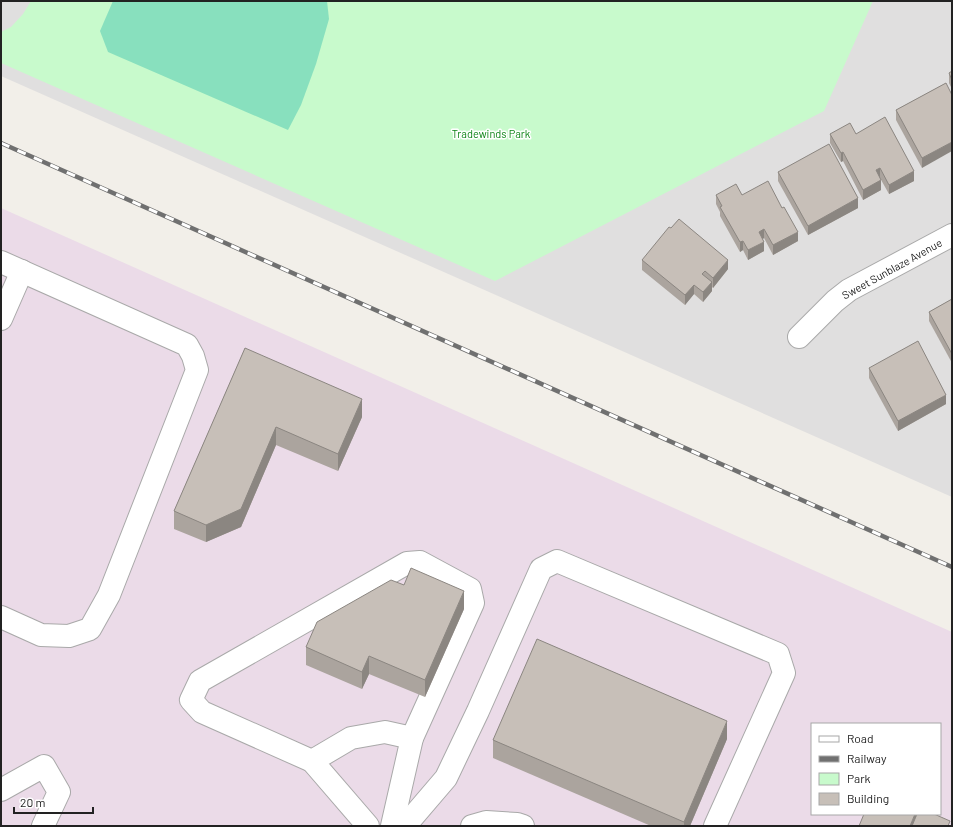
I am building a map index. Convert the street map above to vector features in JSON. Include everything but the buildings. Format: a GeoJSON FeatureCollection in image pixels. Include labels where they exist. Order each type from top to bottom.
{"type":"FeatureCollection","features":[{"type":"Feature","properties":{"kind":"street","name":"Sweet Sunblaze Avenue"},"geometry":{"type":"LineString","coordinates":[[799,337],[835,301],[849,290],[952,235]]}},
{"type":"Feature","properties":{"kind":"street"},"geometry":{"type":"LineString","coordinates":[[1,262],[187,345],[193,356],[197,370],[109,595],[90,629],[69,636],[41,635],[1,617]]}},
{"type":"Feature","properties":{"kind":"street"},"geometry":{"type":"LineString","coordinates":[[1,319],[22,271]]}},
{"type":"Feature","properties":{"kind":"street"},"geometry":{"type":"LineString","coordinates":[[406,826],[446,778],[478,711],[541,569],[556,561],[778,654],[784,672],[715,826]]}},
{"type":"Feature","properties":{"kind":"street"},"geometry":{"type":"LineString","coordinates":[[368,826],[312,761],[202,712],[190,700],[200,681],[407,563],[420,562],[470,589],[473,603],[412,738],[392,826]]}},
{"type":"Feature","properties":{"kind":"street"},"geometry":{"type":"LineString","coordinates":[[312,761],[351,738],[385,732],[412,738]]}},
{"type":"Feature","properties":{"kind":"street"},"geometry":{"type":"LineString","coordinates":[[1,790],[44,766],[59,792],[43,826]]}},
{"type":"Feature","properties":{"kind":"street"},"geometry":{"type":"LineString","coordinates":[[472,826],[486,822],[518,824],[523,826]]}},
{"type":"Feature","properties":{"kind":"shaded area"},"geometry":{"type":"Polygon","coordinates":[[[1,1],[952,1],[952,497],[1,76],[1,1]]]}},
{"type":"Feature","properties":{"kind":"shaded area"},"geometry":{"type":"Polygon","coordinates":[[[1,208],[952,632],[952,826],[1,826],[1,208]]]}},
{"type":"Feature","properties":{"kind":"green space","name":"Tradewinds Park"},"geometry":{"type":"Polygon","coordinates":[[[31,1],[873,1],[824,111],[495,281],[1,63],[1,32],[11,27],[23,14],[31,1]]]}},
{"type":"Feature","properties":{"kind":"green space"},"geometry":{"type":"Polygon","coordinates":[[[113,1],[327,1],[329,19],[316,64],[301,105],[288,130],[108,52],[100,31],[113,1]]]}},
{"type":"Feature","properties":{"kind":"railway"},"geometry":{"type":"LineString","coordinates":[[1,143],[952,567]]}}]}
